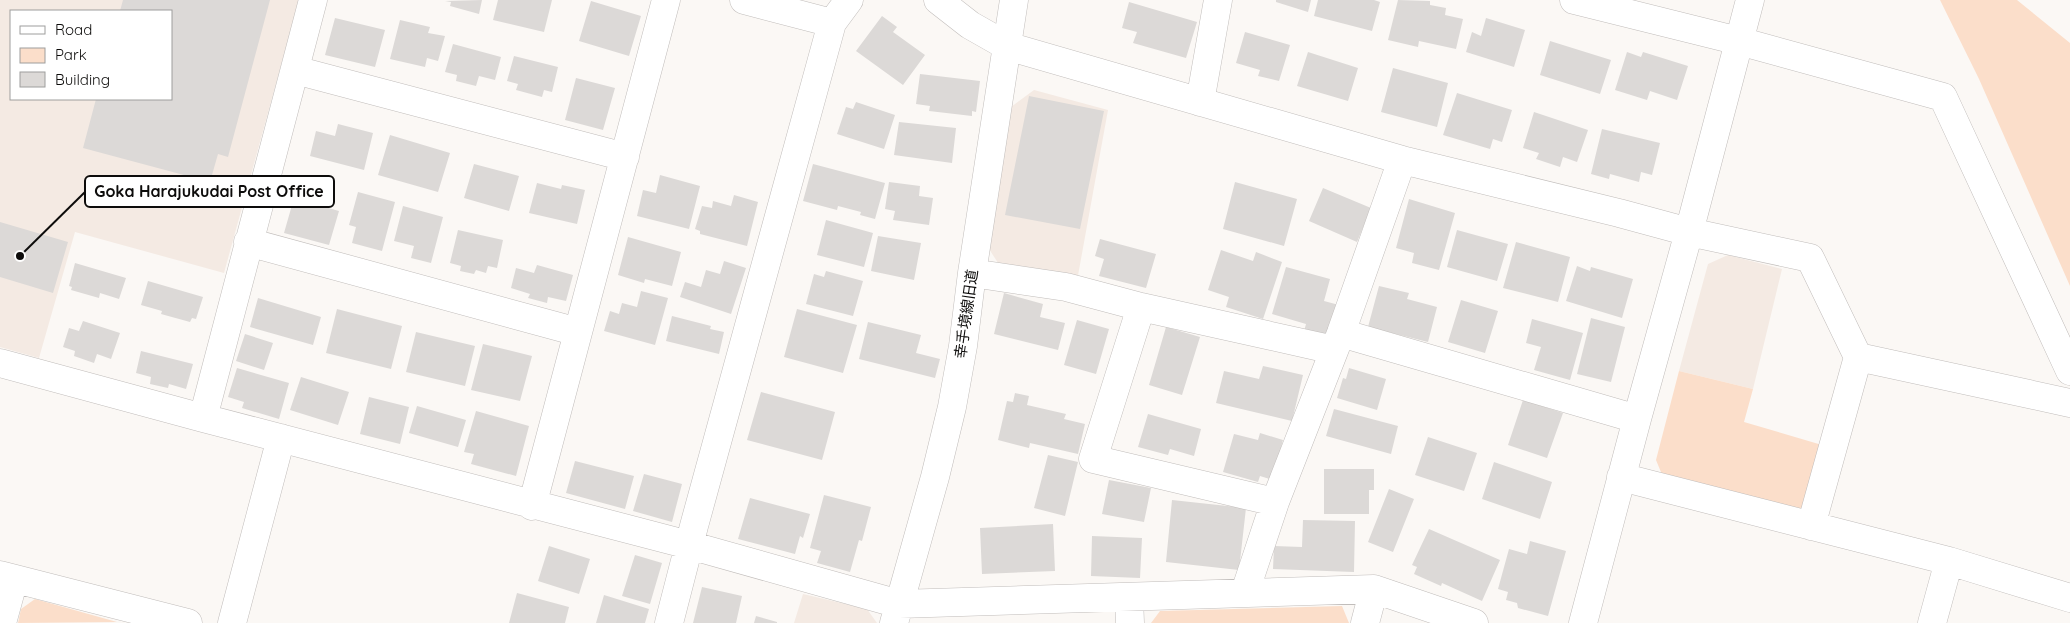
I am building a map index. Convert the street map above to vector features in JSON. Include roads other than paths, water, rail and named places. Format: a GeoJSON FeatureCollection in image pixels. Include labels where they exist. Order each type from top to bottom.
{"type":"FeatureCollection","features":[{"type":"Feature","properties":{"kind":"street"},"geometry":{"type":"LineString","coordinates":[[202,418],[313,0]]}},
{"type":"Feature","properties":{"kind":"street"},"geometry":{"type":"LineString","coordinates":[[532,506],[666,0]]}},
{"type":"Feature","properties":{"kind":"street"},"geometry":{"type":"LineString","coordinates":[[744,0],[832,23]]}},
{"type":"Feature","properties":{"kind":"street"},"geometry":{"type":"LineString","coordinates":[[669,623],[832,23],[849,0]]}},
{"type":"Feature","properties":{"kind":"street"},"geometry":{"type":"LineString","coordinates":[[938,0],[970,25],[1006,46],[1402,160],[1690,232],[1810,258],[1858,357],[1811,526]]}},
{"type":"Feature","properties":{"kind":"street","name":"幸手境線旧道"},"geometry":{"type":"LineString","coordinates":[[896,614],[935,477],[952,407],[963,346],[972,273],[1014,0]]}},
{"type":"Feature","properties":{"kind":"street"},"geometry":{"type":"LineString","coordinates":[[1200,102],[1218,0]]}},
{"type":"Feature","properties":{"kind":"street"},"geometry":{"type":"LineString","coordinates":[[1574,0],[1739,41],[1943,96],[2070,371]]}},
{"type":"Feature","properties":{"kind":"street"},"geometry":{"type":"LineString","coordinates":[[1583,623],[1636,419],[1690,232],[1750,0]]}},
{"type":"Feature","properties":{"kind":"street"},"geometry":{"type":"LineString","coordinates":[[295,70],[625,157]]}},
{"type":"Feature","properties":{"kind":"street"},"geometry":{"type":"LineString","coordinates":[[1245,592],[1275,502],[1337,342],[1402,160]]}},
{"type":"Feature","properties":{"kind":"street"},"geometry":{"type":"LineString","coordinates":[[248,242],[578,332]]}},
{"type":"Feature","properties":{"kind":"street"},"geometry":{"type":"LineString","coordinates":[[972,273],[1066,287],[1141,307],[1337,342],[1636,419]]}},
{"type":"Feature","properties":{"kind":"street"},"geometry":{"type":"LineString","coordinates":[[1141,307],[1092,459],[1275,502]]}},
{"type":"Feature","properties":{"kind":"street"},"geometry":{"type":"LineString","coordinates":[[1858,357],[2070,403]]}},
{"type":"Feature","properties":{"kind":"street"},"geometry":{"type":"LineString","coordinates":[[0,363],[532,506],[689,545],[896,614],[1129,610],[1245,592],[1374,589],[1474,623]]}},
{"type":"Feature","properties":{"kind":"street"},"geometry":{"type":"LineString","coordinates":[[232,623],[281,438]]}},
{"type":"Feature","properties":{"kind":"street"},"geometry":{"type":"LineString","coordinates":[[1621,477],[1948,561],[2070,598]]}},
{"type":"Feature","properties":{"kind":"street"},"geometry":{"type":"LineString","coordinates":[[1932,623],[1948,561]]}},
{"type":"Feature","properties":{"kind":"street"},"geometry":{"type":"LineString","coordinates":[[2,623],[7,577],[188,623]]}},
{"type":"Feature","properties":{"kind":"street"},"geometry":{"type":"LineString","coordinates":[[1365,623],[1374,589]]}},
{"type":"Feature","properties":{"kind":"place","name":"Goka Harajukudai Post Office"},"geometry":{"type":"Point","coordinates":[20,256]}}]}
